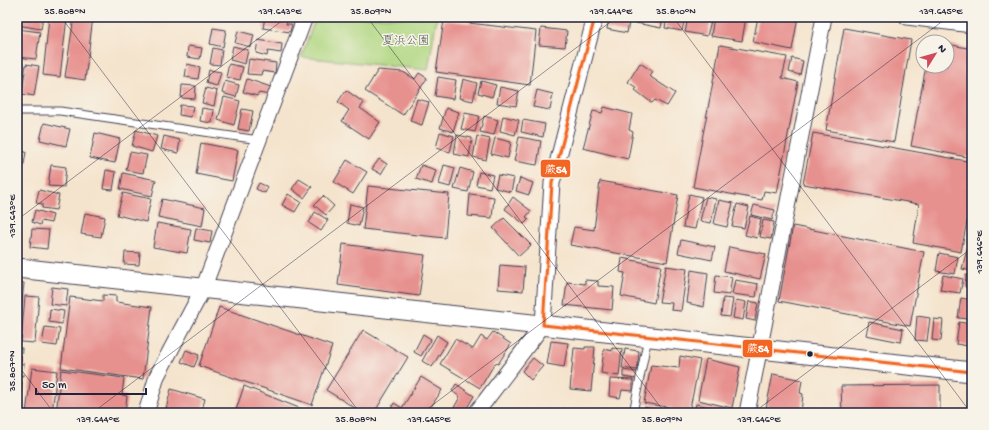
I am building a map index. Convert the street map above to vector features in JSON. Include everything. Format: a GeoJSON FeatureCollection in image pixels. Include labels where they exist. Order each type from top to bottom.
{"type":"FeatureCollection","features":[{"type":"Feature","properties":{"kind":"street"},"geometry":{"type":"LineString","coordinates":[[146,413],[157,376],[203,289],[305,17]]}},
{"type":"Feature","properties":{"kind":"street"},"geometry":{"type":"LineString","coordinates":[[476,413],[543,325],[552,182],[594,17]]}},
{"type":"Feature","properties":{"kind":"street"},"geometry":{"type":"LineString","coordinates":[[747,413],[824,17]]}},
{"type":"Feature","properties":{"kind":"street"},"geometry":{"type":"LineString","coordinates":[[907,17],[972,25]]}},
{"type":"Feature","properties":{"kind":"street"},"geometry":{"type":"LineString","coordinates":[[17,268],[972,372]]}},
{"type":"Feature","properties":{"kind":"lane"},"geometry":{"type":"LineString","coordinates":[[17,114],[18,111],[60,110],[259,140]]}},
{"type":"Feature","properties":{"kind":"lane"},"geometry":{"type":"LineString","coordinates":[[633,413],[648,336]]}},
{"type":"Feature","properties":{"kind":"green space","name":"夏浜公園"},"geometry":{"type":"Polygon","coordinates":[[[316,17],[437,17],[428,70],[301,57],[316,17]]]}},
{"type":"Feature","properties":{"kind":"building"},"geometry":{"type":"Polygon","coordinates":[[[17,17],[43,17],[41,29],[17,25],[17,17]]]}},
{"type":"Feature","properties":{"kind":"building"},"geometry":{"type":"Polygon","coordinates":[[[49,17],[67,17],[60,77],[43,75],[49,17]]]}},
{"type":"Feature","properties":{"kind":"building"},"geometry":{"type":"Polygon","coordinates":[[[74,17],[93,17],[85,80],[65,77],[74,17]]]}},
{"type":"Feature","properties":{"kind":"building"},"geometry":{"type":"Polygon","coordinates":[[[265,17],[287,17],[286,24],[292,24],[290,32],[263,28],[265,17]]]}},
{"type":"Feature","properties":{"kind":"building"},"geometry":{"type":"Polygon","coordinates":[[[637,17],[663,17],[661,28],[636,23],[637,17]]]}},
{"type":"Feature","properties":{"kind":"building"},"geometry":{"type":"Polygon","coordinates":[[[667,17],[685,17],[682,31],[665,28],[667,17]]]}},
{"type":"Feature","properties":{"kind":"building"},"geometry":{"type":"Polygon","coordinates":[[[688,17],[712,17],[707,36],[685,32],[688,17]]]}},
{"type":"Feature","properties":{"kind":"building"},"geometry":{"type":"Polygon","coordinates":[[[714,17],[746,17],[742,41],[711,36],[714,17]]]}},
{"type":"Feature","properties":{"kind":"building"},"geometry":{"type":"Polygon","coordinates":[[[758,17],[798,17],[792,50],[753,42],[758,17]]]}},
{"type":"Feature","properties":{"kind":"building"},"geometry":{"type":"Polygon","coordinates":[[[609,18],[629,22],[627,33],[607,29],[609,18]]]}},
{"type":"Feature","properties":{"kind":"building"},"geometry":{"type":"Polygon","coordinates":[[[444,20],[536,31],[530,85],[436,72],[444,20]]]}},
{"type":"Feature","properties":{"kind":"building"},"geometry":{"type":"Polygon","coordinates":[[[213,28],[226,30],[223,47],[210,44],[213,28]]]}},
{"type":"Feature","properties":{"kind":"building"},"geometry":{"type":"Polygon","coordinates":[[[541,28],[567,31],[565,47],[539,45],[541,28]]]}},
{"type":"Feature","properties":{"kind":"building"},"geometry":{"type":"Polygon","coordinates":[[[844,28],[911,40],[894,142],[826,130],[844,28]]]}},
{"type":"Feature","properties":{"kind":"building"},"geometry":{"type":"Polygon","coordinates":[[[17,29],[40,32],[36,59],[17,57],[17,29]]]}},
{"type":"Feature","properties":{"kind":"building"},"geometry":{"type":"Polygon","coordinates":[[[238,31],[254,35],[251,47],[235,43],[238,31]]]}},
{"type":"Feature","properties":{"kind":"building"},"geometry":{"type":"Polygon","coordinates":[[[258,40],[282,44],[281,53],[268,51],[267,56],[256,53],[258,40]]]}},
{"type":"Feature","properties":{"kind":"building"},"geometry":{"type":"Polygon","coordinates":[[[720,45],[787,57],[782,78],[798,82],[777,193],[764,191],[762,200],[693,187],[720,45]]]}},
{"type":"Feature","properties":{"kind":"building"},"geometry":{"type":"Polygon","coordinates":[[[188,46],[202,48],[200,59],[187,57],[188,46]]]}},
{"type":"Feature","properties":{"kind":"building"},"geometry":{"type":"Polygon","coordinates":[[[233,46],[248,50],[245,64],[230,60],[233,46]]]}},
{"type":"Feature","properties":{"kind":"building"},"geometry":{"type":"Polygon","coordinates":[[[955,46],[972,49],[972,158],[911,146],[924,74],[955,74],[955,46]]]}},
{"type":"Feature","properties":{"kind":"building"},"geometry":{"type":"Polygon","coordinates":[[[213,48],[222,50],[220,65],[210,64],[213,48]]]}},
{"type":"Feature","properties":{"kind":"building"},"geometry":{"type":"Polygon","coordinates":[[[792,58],[803,61],[800,75],[789,72],[792,58]]]}},
{"type":"Feature","properties":{"kind":"building"},"geometry":{"type":"Polygon","coordinates":[[[249,59],[276,63],[275,73],[262,71],[261,75],[247,74],[249,59]]]}},
{"type":"Feature","properties":{"kind":"building"},"geometry":{"type":"Polygon","coordinates":[[[17,61],[23,63],[19,84],[17,84],[17,61]]]}},
{"type":"Feature","properties":{"kind":"building"},"geometry":{"type":"Polygon","coordinates":[[[640,63],[652,71],[649,76],[675,93],[667,106],[655,100],[652,103],[635,90],[637,88],[628,82],[640,63]]]}},
{"type":"Feature","properties":{"kind":"building"},"geometry":{"type":"Polygon","coordinates":[[[26,64],[39,66],[34,96],[22,94],[26,64]]]}},
{"type":"Feature","properties":{"kind":"building"},"geometry":{"type":"Polygon","coordinates":[[[187,64],[200,67],[198,79],[185,77],[187,64]]]}},
{"type":"Feature","properties":{"kind":"building"},"geometry":{"type":"Polygon","coordinates":[[[229,64],[243,67],[240,80],[226,77],[229,64]]]}},
{"type":"Feature","properties":{"kind":"building"},"geometry":{"type":"Polygon","coordinates":[[[209,70],[221,72],[217,86],[206,83],[209,70]]]}},
{"type":"Feature","properties":{"kind":"building"},"geometry":{"type":"Polygon","coordinates":[[[378,70],[403,72],[415,79],[419,73],[427,78],[403,115],[365,91],[378,70]]]}},
{"type":"Feature","properties":{"kind":"building"},"geometry":{"type":"Polygon","coordinates":[[[438,77],[456,80],[453,99],[435,96],[438,77]]]}},
{"type":"Feature","properties":{"kind":"building"},"geometry":{"type":"Polygon","coordinates":[[[247,79],[271,87],[269,95],[259,93],[257,96],[243,92],[247,79]]]}},
{"type":"Feature","properties":{"kind":"building"},"geometry":{"type":"Polygon","coordinates":[[[463,79],[477,83],[473,101],[459,98],[463,79]]]}},
{"type":"Feature","properties":{"kind":"building"},"geometry":{"type":"Polygon","coordinates":[[[225,81],[239,85],[236,97],[222,93],[225,81]]]}},
{"type":"Feature","properties":{"kind":"building"},"geometry":{"type":"Polygon","coordinates":[[[481,81],[496,85],[492,97],[478,93],[481,81]]]}},
{"type":"Feature","properties":{"kind":"building"},"geometry":{"type":"Polygon","coordinates":[[[182,85],[196,86],[195,99],[181,98],[182,85]]]}},
{"type":"Feature","properties":{"kind":"building"},"geometry":{"type":"Polygon","coordinates":[[[500,87],[519,91],[516,106],[497,103],[500,87]]]}},
{"type":"Feature","properties":{"kind":"building"},"geometry":{"type":"Polygon","coordinates":[[[206,88],[217,91],[214,106],[202,103],[206,88]]]}},
{"type":"Feature","properties":{"kind":"building"},"geometry":{"type":"Polygon","coordinates":[[[346,90],[364,103],[360,108],[380,122],[369,139],[342,121],[349,110],[338,102],[346,90]]]}},
{"type":"Feature","properties":{"kind":"building"},"geometry":{"type":"Polygon","coordinates":[[[537,90],[553,94],[550,110],[533,107],[537,90]]]}},
{"type":"Feature","properties":{"kind":"building"},"geometry":{"type":"Polygon","coordinates":[[[224,97],[240,101],[234,125],[218,120],[224,97]]]}},
{"type":"Feature","properties":{"kind":"building"},"geometry":{"type":"Polygon","coordinates":[[[417,99],[429,102],[422,125],[410,121],[417,99]]]}},
{"type":"Feature","properties":{"kind":"building"},"geometry":{"type":"Polygon","coordinates":[[[180,105],[193,106],[191,117],[179,115],[180,105]]]}},
{"type":"Feature","properties":{"kind":"building"},"geometry":{"type":"Polygon","coordinates":[[[604,107],[632,114],[629,130],[633,132],[628,159],[583,148],[593,111],[602,113],[604,107]]]}},
{"type":"Feature","properties":{"kind":"building"},"geometry":{"type":"Polygon","coordinates":[[[202,108],[214,110],[212,123],[200,121],[202,108]]]}},
{"type":"Feature","properties":{"kind":"building"},"geometry":{"type":"Polygon","coordinates":[[[446,108],[459,112],[453,132],[440,128],[446,108]]]}},
{"type":"Feature","properties":{"kind":"building"},"geometry":{"type":"Polygon","coordinates":[[[242,109],[253,111],[249,131],[238,129],[242,109]]]}},
{"type":"Feature","properties":{"kind":"building"},"geometry":{"type":"Polygon","coordinates":[[[465,113],[479,116],[475,132],[461,129],[465,113]]]}},
{"type":"Feature","properties":{"kind":"building"},"geometry":{"type":"Polygon","coordinates":[[[484,116],[498,120],[494,135],[480,132],[484,116]]]}},
{"type":"Feature","properties":{"kind":"building"},"geometry":{"type":"Polygon","coordinates":[[[503,116],[519,120],[515,135],[500,131],[503,116]]]}},
{"type":"Feature","properties":{"kind":"building"},"geometry":{"type":"Polygon","coordinates":[[[523,120],[545,124],[543,137],[521,132],[523,120]]]}},
{"type":"Feature","properties":{"kind":"building"},"geometry":{"type":"Polygon","coordinates":[[[44,123],[70,129],[66,146],[40,140],[44,123]]]}},
{"type":"Feature","properties":{"kind":"building"},"geometry":{"type":"Polygon","coordinates":[[[136,130],[157,136],[152,152],[132,146],[136,130]]]}},
{"type":"Feature","properties":{"kind":"building"},"geometry":{"type":"Polygon","coordinates":[[[440,132],[454,136],[450,152],[436,148],[440,132]]]}},
{"type":"Feature","properties":{"kind":"building"},"geometry":{"type":"Polygon","coordinates":[[[95,133],[120,139],[115,163],[90,158],[95,133]]]}},
{"type":"Feature","properties":{"kind":"building"},"geometry":{"type":"Polygon","coordinates":[[[813,133],[972,162],[972,195],[961,252],[913,243],[919,204],[803,184],[813,133]]]}},
{"type":"Feature","properties":{"kind":"building"},"geometry":{"type":"Polygon","coordinates":[[[457,135],[472,138],[469,157],[454,154],[457,135]]]}},
{"type":"Feature","properties":{"kind":"building"},"geometry":{"type":"Polygon","coordinates":[[[164,136],[180,140],[178,153],[161,149],[164,136]]]}},
{"type":"Feature","properties":{"kind":"building"},"geometry":{"type":"Polygon","coordinates":[[[477,136],[490,139],[486,160],[473,157],[477,136]]]}},
{"type":"Feature","properties":{"kind":"building"},"geometry":{"type":"Polygon","coordinates":[[[519,137],[541,141],[537,165],[514,161],[519,137]]]}},
{"type":"Feature","properties":{"kind":"building"},"geometry":{"type":"Polygon","coordinates":[[[495,138],[511,142],[508,158],[491,154],[495,138]]]}},
{"type":"Feature","properties":{"kind":"building"},"geometry":{"type":"Polygon","coordinates":[[[201,143],[238,150],[232,181],[196,174],[201,143]]]}},
{"type":"Feature","properties":{"kind":"building"},"geometry":{"type":"Polygon","coordinates":[[[17,151],[26,152],[23,170],[17,169],[17,151]]]}},
{"type":"Feature","properties":{"kind":"building"},"geometry":{"type":"Polygon","coordinates":[[[130,152],[147,155],[143,173],[126,170],[130,152]]]}},
{"type":"Feature","properties":{"kind":"building"},"geometry":{"type":"Polygon","coordinates":[[[379,159],[387,164],[381,174],[372,169],[379,159]]]}},
{"type":"Feature","properties":{"kind":"building"},"geometry":{"type":"Polygon","coordinates":[[[347,160],[367,172],[353,194],[334,182],[347,160]]]}},
{"type":"Feature","properties":{"kind":"building"},"geometry":{"type":"Polygon","coordinates":[[[51,165],[66,167],[64,187],[48,186],[51,165]]]}},
{"type":"Feature","properties":{"kind":"building"},"geometry":{"type":"Polygon","coordinates":[[[421,165],[436,170],[432,184],[416,179],[421,165]]]}},
{"type":"Feature","properties":{"kind":"building"},"geometry":{"type":"Polygon","coordinates":[[[444,165],[455,168],[450,187],[439,184],[444,165]]]}},
{"type":"Feature","properties":{"kind":"building"},"geometry":{"type":"Polygon","coordinates":[[[460,168],[473,172],[468,192],[454,189],[460,168]]]}},
{"type":"Feature","properties":{"kind":"building"},"geometry":{"type":"Polygon","coordinates":[[[106,170],[116,172],[113,190],[103,189],[106,170]]]}},
{"type":"Feature","properties":{"kind":"building"},"geometry":{"type":"Polygon","coordinates":[[[479,172],[493,175],[490,188],[476,185],[479,172]]]}},
{"type":"Feature","properties":{"kind":"building"},"geometry":{"type":"Polygon","coordinates":[[[123,173],[156,180],[152,196],[120,189],[123,173]]]}},
{"type":"Feature","properties":{"kind":"building"},"geometry":{"type":"Polygon","coordinates":[[[498,175],[514,178],[511,192],[495,188],[498,175]]]}},
{"type":"Feature","properties":{"kind":"building"},"geometry":{"type":"Polygon","coordinates":[[[520,178],[533,183],[529,195],[516,191],[520,178]]]}},
{"type":"Feature","properties":{"kind":"building"},"geometry":{"type":"Polygon","coordinates":[[[299,179],[312,187],[304,198],[292,189],[299,179]]]}},
{"type":"Feature","properties":{"kind":"building"},"geometry":{"type":"Polygon","coordinates":[[[600,181],[678,195],[667,262],[570,245],[574,227],[594,230],[600,181]]]}},
{"type":"Feature","properties":{"kind":"building"},"geometry":{"type":"Polygon","coordinates":[[[259,183],[268,187],[265,193],[256,189],[259,183]]]}},
{"type":"Feature","properties":{"kind":"building"},"geometry":{"type":"Polygon","coordinates":[[[368,186],[449,194],[445,238],[363,229],[368,186]]]}},
{"type":"Feature","properties":{"kind":"building"},"geometry":{"type":"Polygon","coordinates":[[[39,190],[59,195],[56,210],[42,208],[42,204],[36,203],[39,190]]]}},
{"type":"Feature","properties":{"kind":"building"},"geometry":{"type":"Polygon","coordinates":[[[123,193],[151,199],[146,222],[117,215],[123,193]]]}},
{"type":"Feature","properties":{"kind":"building"},"geometry":{"type":"Polygon","coordinates":[[[288,194],[301,202],[295,212],[282,205],[288,194]]]}},
{"type":"Feature","properties":{"kind":"building"},"geometry":{"type":"Polygon","coordinates":[[[470,194],[494,197],[492,218],[468,216],[470,194]]]}},
{"type":"Feature","properties":{"kind":"building"},"geometry":{"type":"Polygon","coordinates":[[[689,194],[702,197],[695,229],[683,227],[689,194]]]}},
{"type":"Feature","properties":{"kind":"building"},"geometry":{"type":"Polygon","coordinates":[[[323,196],[334,206],[326,215],[314,205],[323,196]]]}},
{"type":"Feature","properties":{"kind":"building"},"geometry":{"type":"Polygon","coordinates":[[[513,197],[531,211],[526,217],[529,219],[524,224],[505,209],[513,197]]]}},
{"type":"Feature","properties":{"kind":"building"},"geometry":{"type":"Polygon","coordinates":[[[706,197],[716,199],[711,223],[700,221],[706,197]]]}},
{"type":"Feature","properties":{"kind":"building"},"geometry":{"type":"Polygon","coordinates":[[[162,199],[205,208],[202,226],[158,217],[162,199]]]}},
{"type":"Feature","properties":{"kind":"building"},"geometry":{"type":"Polygon","coordinates":[[[719,200],[733,203],[727,227],[714,224],[719,200]]]}},
{"type":"Feature","properties":{"kind":"building"},"geometry":{"type":"Polygon","coordinates":[[[350,204],[363,207],[359,226],[347,223],[350,204]]]}},
{"type":"Feature","properties":{"kind":"building"},"geometry":{"type":"Polygon","coordinates":[[[737,204],[749,207],[744,228],[732,226],[737,204]]]}},
{"type":"Feature","properties":{"kind":"building"},"geometry":{"type":"Polygon","coordinates":[[[754,205],[775,210],[772,220],[751,215],[754,205]]]}},
{"type":"Feature","properties":{"kind":"building"},"geometry":{"type":"Polygon","coordinates":[[[35,210],[53,215],[51,223],[41,221],[40,225],[32,222],[35,210]]]}},
{"type":"Feature","properties":{"kind":"building"},"geometry":{"type":"Polygon","coordinates":[[[315,212],[328,220],[321,231],[309,223],[315,212]]]}},
{"type":"Feature","properties":{"kind":"building"},"geometry":{"type":"Polygon","coordinates":[[[85,213],[105,217],[101,237],[81,234],[85,213]]]}},
{"type":"Feature","properties":{"kind":"building"},"geometry":{"type":"Polygon","coordinates":[[[750,216],[761,219],[757,238],[745,235],[750,216]]]}},
{"type":"Feature","properties":{"kind":"building"},"geometry":{"type":"Polygon","coordinates":[[[504,218],[531,245],[519,256],[493,228],[504,218]]]}},
{"type":"Feature","properties":{"kind":"building"},"geometry":{"type":"Polygon","coordinates":[[[763,220],[774,222],[771,239],[760,237],[763,220]]]}},
{"type":"Feature","properties":{"kind":"building"},"geometry":{"type":"Polygon","coordinates":[[[157,223],[191,229],[187,253],[153,247],[157,223]]]}},
{"type":"Feature","properties":{"kind":"building"},"geometry":{"type":"Polygon","coordinates":[[[793,226],[924,252],[910,326],[779,301],[793,226]]]}},
{"type":"Feature","properties":{"kind":"building"},"geometry":{"type":"Polygon","coordinates":[[[196,228],[212,231],[210,243],[194,240],[196,228]]]}},
{"type":"Feature","properties":{"kind":"building"},"geometry":{"type":"Polygon","coordinates":[[[32,229],[49,230],[47,249],[30,247],[32,229]]]}},
{"type":"Feature","properties":{"kind":"building"},"geometry":{"type":"Polygon","coordinates":[[[681,240],[715,247],[712,260],[678,253],[681,240]]]}},
{"type":"Feature","properties":{"kind":"building"},"geometry":{"type":"Polygon","coordinates":[[[343,244],[425,255],[419,296],[338,285],[343,244]]]}},
{"type":"Feature","properties":{"kind":"building"},"geometry":{"type":"Polygon","coordinates":[[[729,247],[766,254],[760,279],[724,271],[729,247]]]}},
{"type":"Feature","properties":{"kind":"building"},"geometry":{"type":"Polygon","coordinates":[[[967,249],[972,250],[972,271],[962,269],[967,249]]]}},
{"type":"Feature","properties":{"kind":"building"},"geometry":{"type":"Polygon","coordinates":[[[125,252],[140,253],[139,265],[124,264],[125,252]]]}},
{"type":"Feature","properties":{"kind":"building"},"geometry":{"type":"Polygon","coordinates":[[[939,253],[958,257],[955,274],[936,271],[939,253]]]}},
{"type":"Feature","properties":{"kind":"building"},"geometry":{"type":"Polygon","coordinates":[[[622,258],[661,266],[654,303],[621,296],[625,273],[620,272],[622,258]]]}},
{"type":"Feature","properties":{"kind":"building"},"geometry":{"type":"Polygon","coordinates":[[[500,265],[525,267],[523,291],[498,289],[500,265]]]}},
{"type":"Feature","properties":{"kind":"building"},"geometry":{"type":"Polygon","coordinates":[[[666,266],[687,269],[681,311],[671,310],[672,303],[659,302],[666,266]]]}},
{"type":"Feature","properties":{"kind":"building"},"geometry":{"type":"Polygon","coordinates":[[[691,270],[708,273],[704,307],[687,303],[691,270]]]}},
{"type":"Feature","properties":{"kind":"building"},"geometry":{"type":"Polygon","coordinates":[[[716,275],[732,277],[729,295],[714,293],[716,275]]]}},
{"type":"Feature","properties":{"kind":"building"},"geometry":{"type":"Polygon","coordinates":[[[943,275],[963,279],[960,293],[940,290],[943,275]]]}},
{"type":"Feature","properties":{"kind":"building"},"geometry":{"type":"Polygon","coordinates":[[[966,275],[972,275],[972,288],[965,287],[966,275]]]}},
{"type":"Feature","properties":{"kind":"building"},"geometry":{"type":"Polygon","coordinates":[[[585,280],[598,281],[598,286],[614,287],[612,310],[564,305],[567,282],[585,284],[585,280]]]}},
{"type":"Feature","properties":{"kind":"building"},"geometry":{"type":"Polygon","coordinates":[[[735,280],[758,284],[756,297],[732,294],[735,280]]]}},
{"type":"Feature","properties":{"kind":"building"},"geometry":{"type":"Polygon","coordinates":[[[17,282],[24,283],[18,341],[17,341],[17,282]]]}},
{"type":"Feature","properties":{"kind":"building"},"geometry":{"type":"Polygon","coordinates":[[[52,287],[68,289],[66,306],[50,304],[52,287]]]}},
{"type":"Feature","properties":{"kind":"building"},"geometry":{"type":"Polygon","coordinates":[[[103,295],[116,296],[116,302],[152,307],[143,379],[61,368],[70,297],[103,301],[103,295]]]}},
{"type":"Feature","properties":{"kind":"building"},"geometry":{"type":"Polygon","coordinates":[[[25,296],[39,297],[35,343],[21,342],[25,296]]]}},
{"type":"Feature","properties":{"kind":"building"},"geometry":{"type":"Polygon","coordinates":[[[723,298],[733,299],[730,317],[721,316],[723,298]]]}},
{"type":"Feature","properties":{"kind":"building"},"geometry":{"type":"Polygon","coordinates":[[[961,298],[972,300],[970,319],[958,318],[961,298]]]}},
{"type":"Feature","properties":{"kind":"building"},"geometry":{"type":"Polygon","coordinates":[[[736,300],[746,302],[743,320],[733,318],[736,300]]]}},
{"type":"Feature","properties":{"kind":"building"},"geometry":{"type":"Polygon","coordinates":[[[749,301],[758,303],[755,321],[746,319],[749,301]]]}},
{"type":"Feature","properties":{"kind":"building"},"geometry":{"type":"Polygon","coordinates":[[[219,307],[332,346],[312,405],[199,366],[219,307]]]}},
{"type":"Feature","properties":{"kind":"building"},"geometry":{"type":"Polygon","coordinates":[[[50,309],[64,311],[62,324],[49,322],[50,309]]]}},
{"type":"Feature","properties":{"kind":"building"},"geometry":{"type":"Polygon","coordinates":[[[917,316],[930,318],[927,341],[915,340],[917,316]]]}},
{"type":"Feature","properties":{"kind":"building"},"geometry":{"type":"Polygon","coordinates":[[[934,319],[943,320],[941,341],[932,340],[934,319]]]}},
{"type":"Feature","properties":{"kind":"building"},"geometry":{"type":"Polygon","coordinates":[[[869,322],[903,329],[901,342],[866,335],[869,322]]]}},
{"type":"Feature","properties":{"kind":"building"},"geometry":{"type":"Polygon","coordinates":[[[959,322],[971,324],[968,346],[956,344],[959,322]]]}},
{"type":"Feature","properties":{"kind":"building"},"geometry":{"type":"Polygon","coordinates":[[[45,327],[60,329],[57,346],[42,344],[45,327]]]}},
{"type":"Feature","properties":{"kind":"building"},"geometry":{"type":"Polygon","coordinates":[[[363,330],[408,357],[374,413],[363,413],[326,390],[363,330]]]}},
{"type":"Feature","properties":{"kind":"building"},"geometry":{"type":"Polygon","coordinates":[[[493,332],[511,344],[498,364],[495,363],[480,388],[440,364],[455,339],[473,349],[481,336],[487,340],[493,332]]]}},
{"type":"Feature","properties":{"kind":"building"},"geometry":{"type":"Polygon","coordinates":[[[423,334],[431,339],[421,356],[414,352],[423,334]]]}},
{"type":"Feature","properties":{"kind":"building"},"geometry":{"type":"Polygon","coordinates":[[[437,335],[447,342],[432,367],[422,361],[437,335]]]}},
{"type":"Feature","properties":{"kind":"building"},"geometry":{"type":"Polygon","coordinates":[[[551,341],[568,343],[564,367],[547,364],[551,341]]]}},
{"type":"Feature","properties":{"kind":"building"},"geometry":{"type":"Polygon","coordinates":[[[585,347],[595,347],[591,391],[570,389],[574,348],[585,349],[585,347]]]}},
{"type":"Feature","properties":{"kind":"building"},"geometry":{"type":"Polygon","coordinates":[[[17,348],[22,348],[21,361],[17,360],[17,348]]]}},
{"type":"Feature","properties":{"kind":"building"},"geometry":{"type":"Polygon","coordinates":[[[612,348],[622,349],[619,376],[601,373],[604,349],[612,351],[612,348]]]}},
{"type":"Feature","properties":{"kind":"building"},"geometry":{"type":"Polygon","coordinates":[[[625,349],[639,351],[637,370],[622,368],[625,349]]]}},
{"type":"Feature","properties":{"kind":"building"},"geometry":{"type":"Polygon","coordinates":[[[186,350],[199,355],[194,367],[181,362],[186,350]]]}},
{"type":"Feature","properties":{"kind":"building"},"geometry":{"type":"Polygon","coordinates":[[[680,356],[700,360],[689,413],[672,413],[672,408],[644,403],[651,365],[679,368],[680,356]]]}},
{"type":"Feature","properties":{"kind":"building"},"geometry":{"type":"Polygon","coordinates":[[[533,358],[543,366],[531,380],[522,371],[533,358]]]}},
{"type":"Feature","properties":{"kind":"building"},"geometry":{"type":"Polygon","coordinates":[[[706,359],[740,367],[732,408],[698,400],[706,359]]]}},
{"type":"Feature","properties":{"kind":"building"},"geometry":{"type":"Polygon","coordinates":[[[17,363],[24,364],[23,376],[17,375],[17,363]]]}},
{"type":"Feature","properties":{"kind":"building"},"geometry":{"type":"Polygon","coordinates":[[[32,368],[57,371],[52,413],[26,413],[32,368]]]}},
{"type":"Feature","properties":{"kind":"building"},"geometry":{"type":"Polygon","coordinates":[[[61,370],[124,378],[122,395],[127,396],[125,413],[56,413],[61,370]]]}},
{"type":"Feature","properties":{"kind":"building"},"geometry":{"type":"Polygon","coordinates":[[[623,370],[637,372],[636,379],[623,377],[623,370]]]}},
{"type":"Feature","properties":{"kind":"building"},"geometry":{"type":"Polygon","coordinates":[[[773,374],[802,380],[800,393],[803,394],[801,413],[765,413],[773,374]]]}},
{"type":"Feature","properties":{"kind":"building"},"geometry":{"type":"Polygon","coordinates":[[[421,377],[442,390],[427,413],[389,413],[394,403],[402,408],[421,377]]]}},
{"type":"Feature","properties":{"kind":"building"},"geometry":{"type":"Polygon","coordinates":[[[610,379],[633,380],[633,391],[622,390],[620,398],[609,396],[610,379]]]}},
{"type":"Feature","properties":{"kind":"building"},"geometry":{"type":"Polygon","coordinates":[[[17,381],[22,382],[21,397],[17,397],[17,381]]]}},
{"type":"Feature","properties":{"kind":"building"},"geometry":{"type":"Polygon","coordinates":[[[456,384],[474,396],[464,413],[455,413],[452,411],[460,397],[452,391],[456,384]]]}},
{"type":"Feature","properties":{"kind":"building"},"geometry":{"type":"Polygon","coordinates":[[[940,385],[940,413],[842,413],[841,386],[940,385]]]}},
{"type":"Feature","properties":{"kind":"building"},"geometry":{"type":"Polygon","coordinates":[[[244,386],[304,410],[303,413],[235,413],[244,386]]]}},
{"type":"Feature","properties":{"kind":"building"},"geometry":{"type":"Polygon","coordinates":[[[171,389],[205,399],[201,413],[181,413],[166,409],[171,389]]]}},
{"type":"Feature","properties":{"kind":"building"},"geometry":{"type":"Polygon","coordinates":[[[696,404],[722,410],[721,413],[694,413],[696,404]]]}},
{"type":"Feature","properties":{"kind":"building"},"geometry":{"type":"Polygon","coordinates":[[[644,407],[668,412],[668,413],[643,413],[644,407]]]}},
{"type":"Feature","properties":{"kind":"building"},"geometry":{"type":"Polygon","coordinates":[[[562,409],[567,413],[558,413],[562,409]]]}},
{"type":"Feature","properties":{"kind":"transit line","name":"蕨54"},"geometry":{"type":"LineString","coordinates":[[543,325],[552,183],[595,17]]}},
{"type":"Feature","properties":{"kind":"transit line","name":"蕨54"},"geometry":{"type":"LineString","coordinates":[[543,325],[972,372]]}}]}
